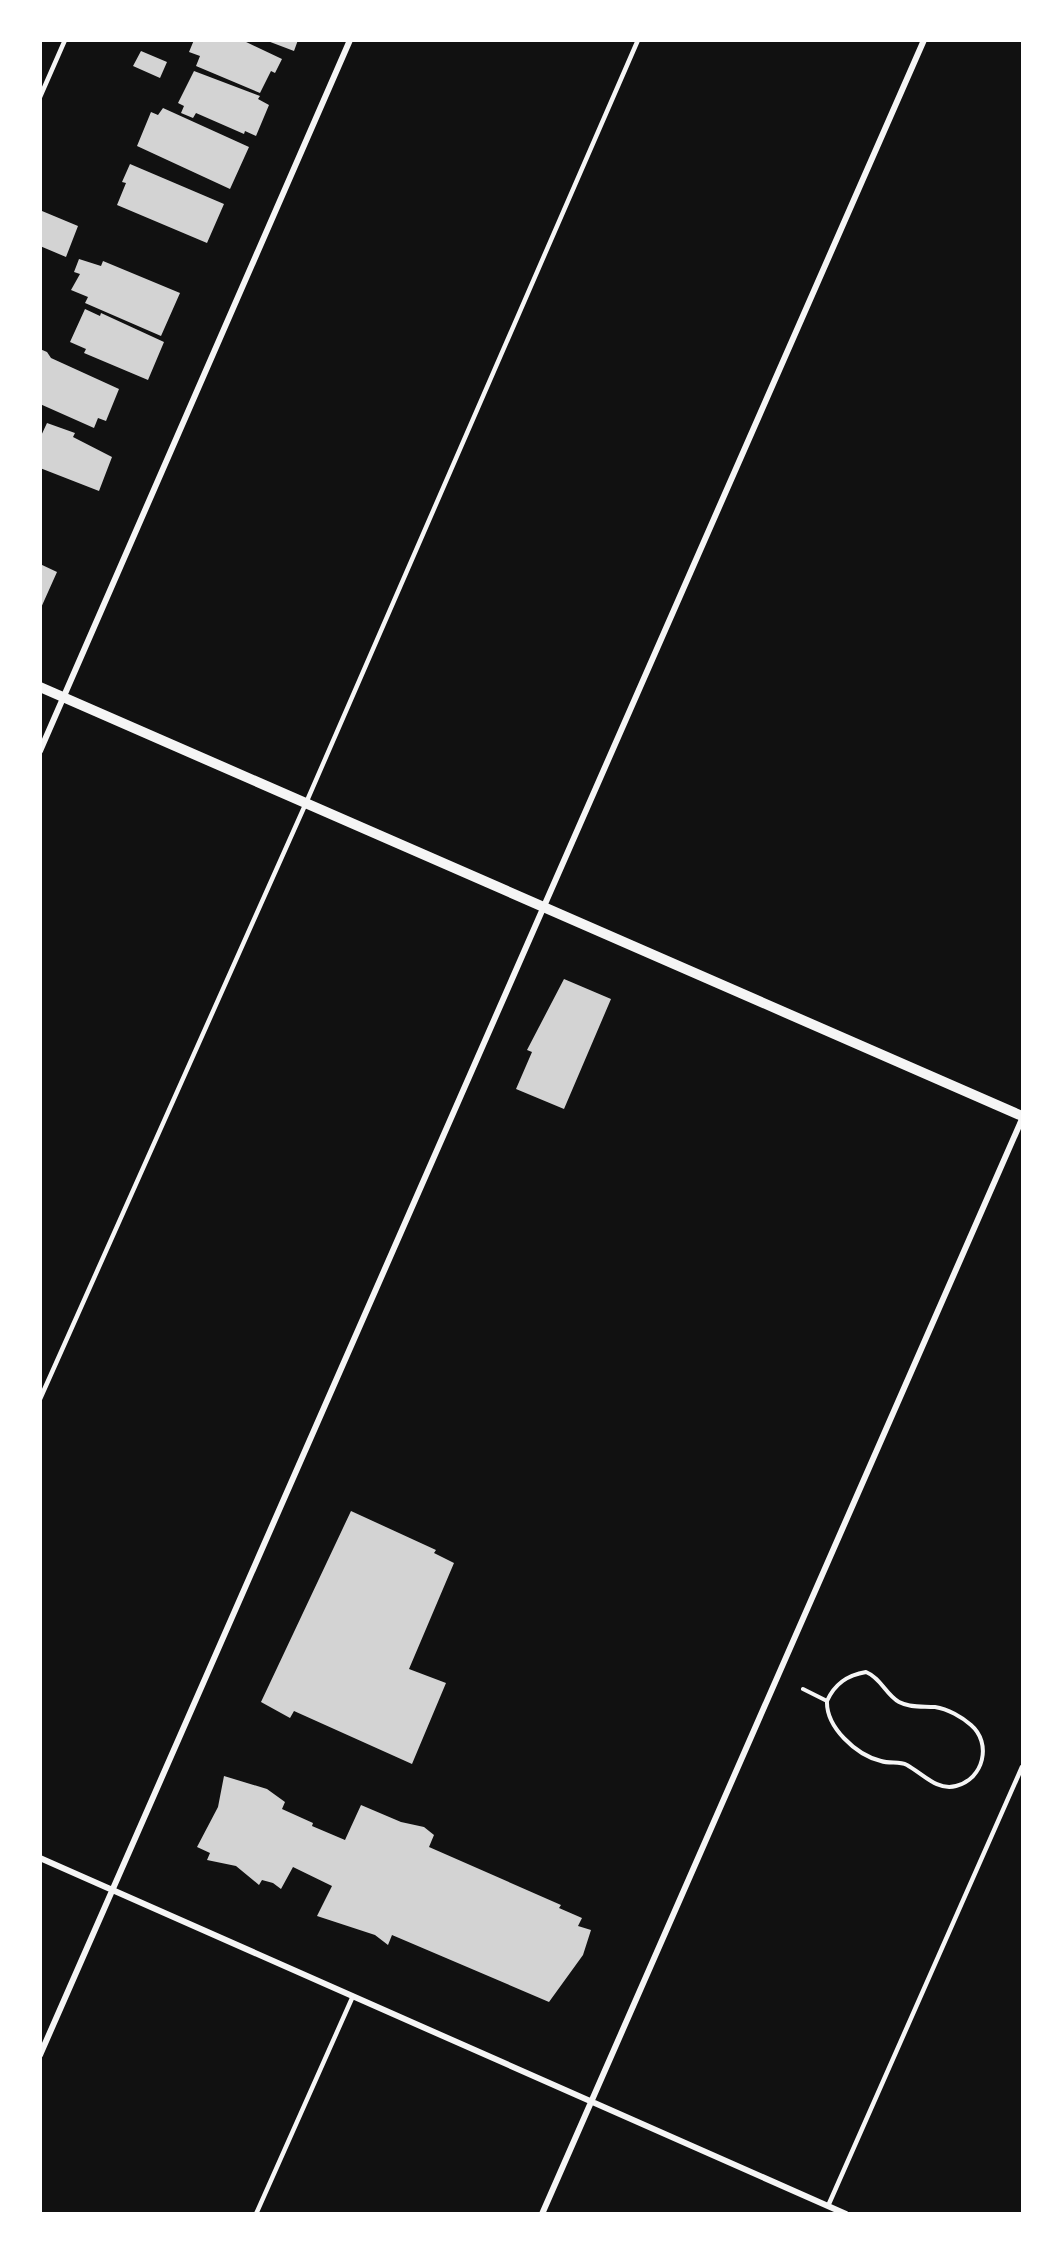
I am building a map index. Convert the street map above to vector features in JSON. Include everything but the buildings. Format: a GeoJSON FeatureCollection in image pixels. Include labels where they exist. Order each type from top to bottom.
{"type":"FeatureCollection","features":[{"type":"Feature","properties":{"kind":"street"},"geometry":{"type":"LineString","coordinates":[[40,751],[350,40]]}},
{"type":"Feature","properties":{"kind":"street"},"geometry":{"type":"LineString","coordinates":[[40,2055],[924,40]]}},
{"type":"Feature","properties":{"kind":"street"},"geometry":{"type":"LineString","coordinates":[[40,687],[1023,1118],[542,2214]]}},
{"type":"Feature","properties":{"kind":"street"},"geometry":{"type":"LineString","coordinates":[[40,1858],[846,2214]]}},
{"type":"Feature","properties":{"kind":"lane"},"geometry":{"type":"LineString","coordinates":[[40,97],[65,40]]}},
{"type":"Feature","properties":{"kind":"lane"},"geometry":{"type":"LineString","coordinates":[[40,1399],[306,803],[638,40]]}},
{"type":"Feature","properties":{"kind":"lane"},"geometry":{"type":"LineString","coordinates":[[828,2206],[1023,1767]]}},
{"type":"Feature","properties":{"kind":"lane"},"geometry":{"type":"LineString","coordinates":[[255,2214],[352,1996]]}},
{"type":"Feature","properties":{"kind":"path"},"geometry":{"type":"LineString","coordinates":[[866,1672],[880,1682],[897,1701],[913,1706],[937,1707],[950,1711],[972,1725],[983,1741],[983,1758],[969,1780],[956,1786],[933,1782],[906,1765],[881,1762],[862,1752],[833,1726],[828,1717],[827,1701],[839,1683],[855,1674],[866,1672]]}},
{"type":"Feature","properties":{"kind":"path"},"geometry":{"type":"LineString","coordinates":[[803,1689],[827,1701]]}}]}
